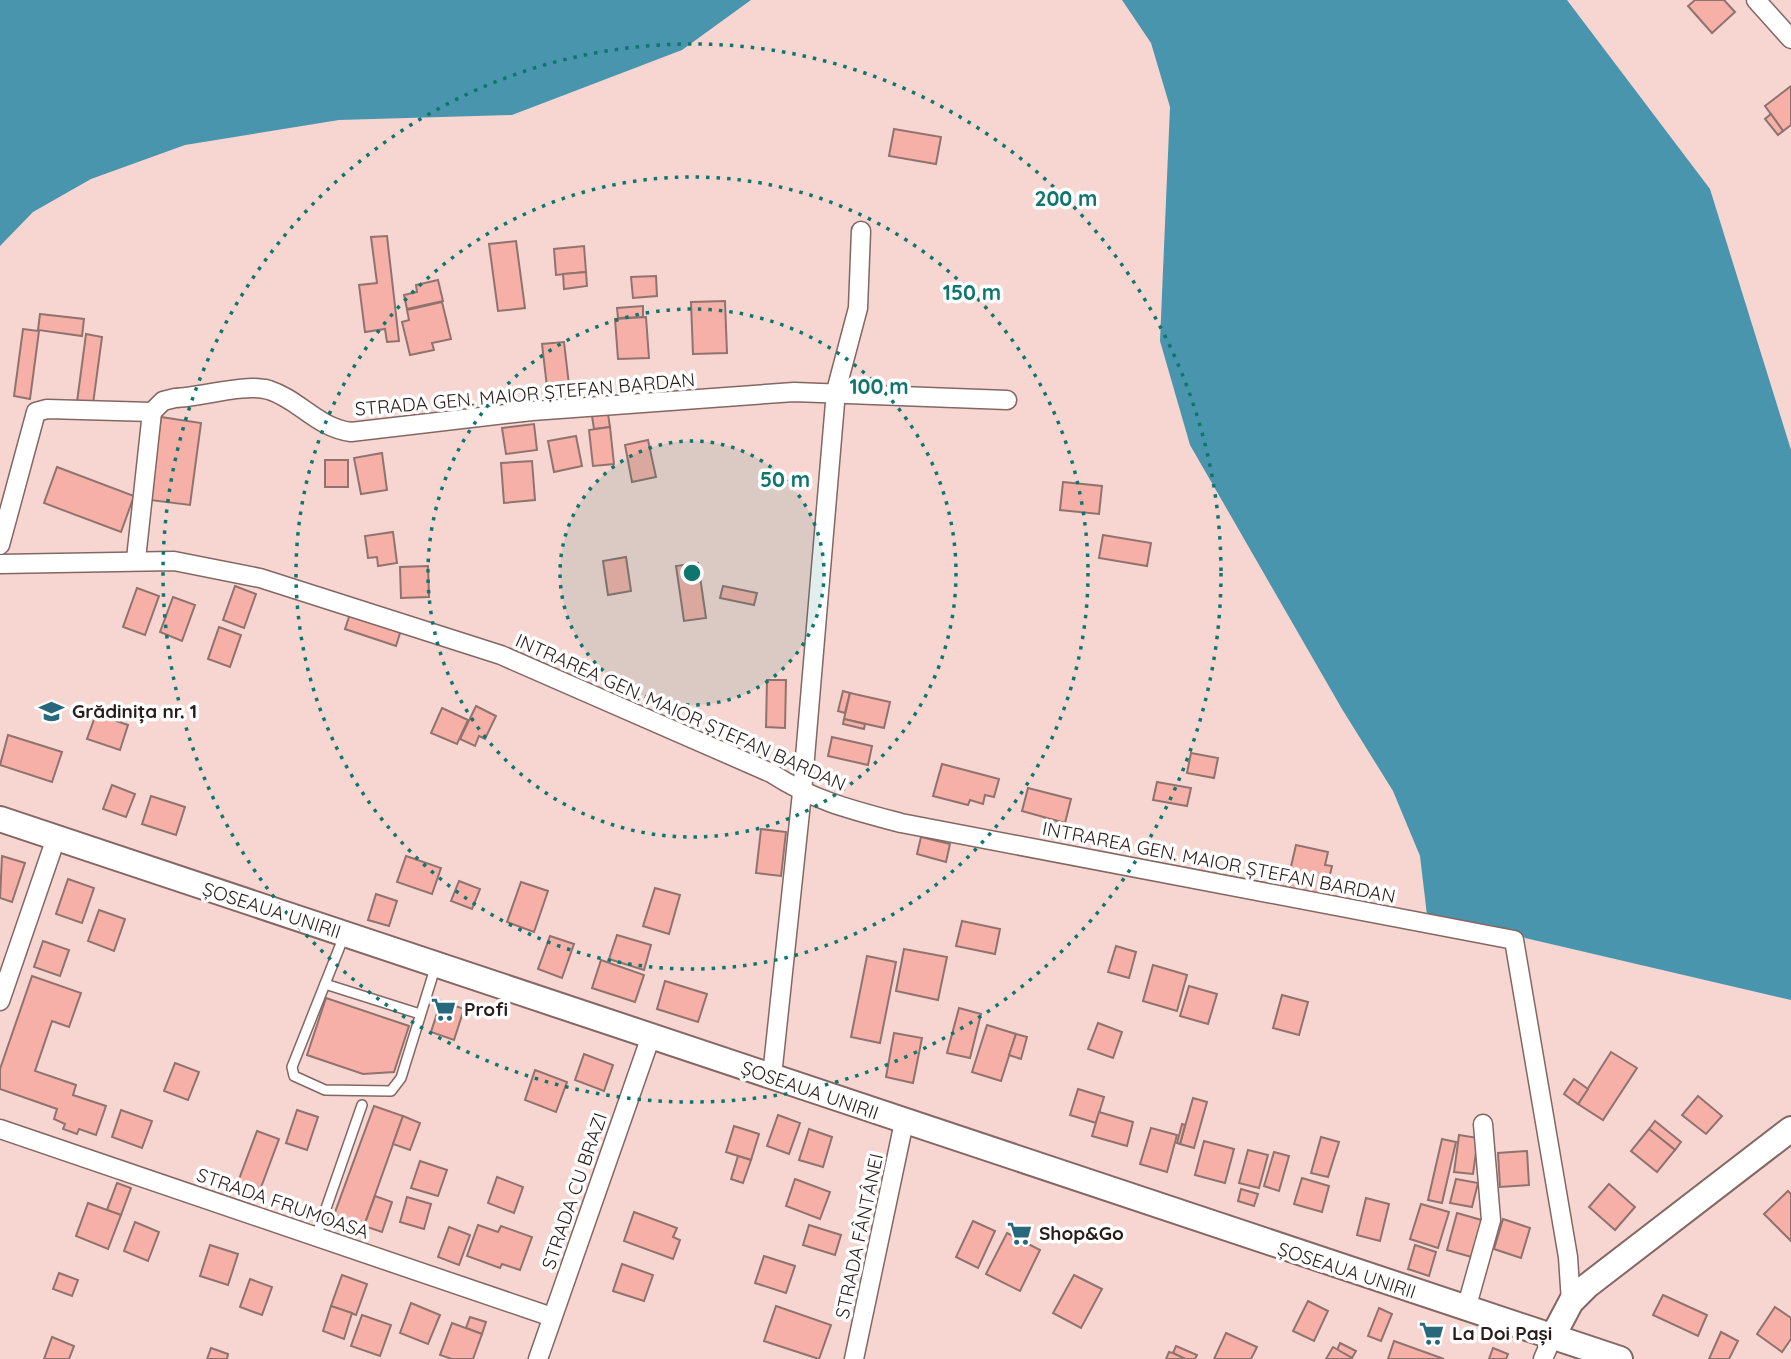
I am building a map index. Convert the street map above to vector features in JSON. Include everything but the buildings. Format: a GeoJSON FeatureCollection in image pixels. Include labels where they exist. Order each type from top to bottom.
{"type":"FeatureCollection","features":[{"type":"Feature","properties":{"kind":"main road","name":"ȘOSEAUA UNIRII"},"geometry":{"type":"LineString","coordinates":[[0,819],[1466,1309],[1547,1348],[1620,1359]]}},
{"type":"Feature","properties":{"kind":"main road"},"geometry":{"type":"LineString","coordinates":[[1547,1348],[1571,1302],[1791,1129]]}},
{"type":"Feature","properties":{"kind":"street"},"geometry":{"type":"LineString","coordinates":[[1756,0],[1791,38]]}},
{"type":"Feature","properties":{"kind":"street"},"geometry":{"type":"LineString","coordinates":[[772,1076],[802,793],[836,391],[858,308],[861,231]]}},
{"type":"Feature","properties":{"kind":"street","name":"STRADA GEN. MAIOR ȘTEFAN BARDAN"},"geometry":{"type":"LineString","coordinates":[[152,412],[163,401],[175,398],[256,388],[270,391],[325,426],[351,432],[533,411],[836,391],[888,397],[1007,400]]}},
{"type":"Feature","properties":{"kind":"street"},"geometry":{"type":"LineString","coordinates":[[0,545],[36,412],[47,409],[152,412],[136,559]]}},
{"type":"Feature","properties":{"kind":"street","name":"INTRAREA GEN. MAIOR ȘTEFAN BARDAN"},"geometry":{"type":"LineString","coordinates":[[0,564],[136,559],[213,566],[260,578],[501,655],[771,773],[802,793],[901,823],[1514,940],[1568,1257],[1571,1302]]}},
{"type":"Feature","properties":{"kind":"street"},"geometry":{"type":"LineString","coordinates":[[0,1001],[56,838]]}},
{"type":"Feature","properties":{"kind":"street","name":"STRADA CU BRAZI"},"geometry":{"type":"LineString","coordinates":[[538,1359],[651,1037]]}},
{"type":"Feature","properties":{"kind":"street","name":"STRADA FÂNTÂNEI"},"geometry":{"type":"LineString","coordinates":[[854,1359],[904,1122]]}},
{"type":"Feature","properties":{"kind":"street"},"geometry":{"type":"LineString","coordinates":[[1466,1309],[1490,1220],[1483,1124]]}},
{"type":"Feature","properties":{"kind":"street","name":"STRADA FRUMOASA"},"geometry":{"type":"LineString","coordinates":[[0,1129],[552,1317]]}},
{"type":"Feature","properties":{"kind":"lane"},"geometry":{"type":"LineString","coordinates":[[345,934],[292,1067],[293,1076],[325,1090],[381,1094],[391,1091],[401,1078],[436,965]]}},
{"type":"Feature","properties":{"kind":"lane"},"geometry":{"type":"LineString","coordinates":[[325,984],[421,1014]]}},
{"type":"Feature","properties":{"kind":"lane"},"geometry":{"type":"LineString","coordinates":[[316,1237],[362,1105]]}},
{"type":"Feature","properties":{"kind":"water"},"geometry":{"type":"Polygon","coordinates":[[[0,0],[751,0],[682,50],[512,115],[339,120],[185,145],[91,179],[33,212],[0,246],[0,0]]]}},
{"type":"Feature","properties":{"kind":"water"},"geometry":{"type":"Polygon","coordinates":[[[1122,0],[1567,0],[1710,189],[1791,450],[1791,1000],[1427,915],[1420,856],[1393,791],[1342,709],[1190,445],[1160,341],[1170,107],[1151,43],[1122,0]]]}},
{"type":"Feature","properties":{"kind":"place","name":"Grădinița nr. 1"},"geometry":{"type":"Point","coordinates":[52,711]}},
{"type":"Feature","properties":{"kind":"place","name":"Profi"},"geometry":{"type":"Point","coordinates":[444,1009]}},
{"type":"Feature","properties":{"kind":"place","name":"Shop&Go"},"geometry":{"type":"Point","coordinates":[1019,1233]}},
{"type":"Feature","properties":{"kind":"place","name":"La Doi Pași"},"geometry":{"type":"Point","coordinates":[1432,1333]}}]}
